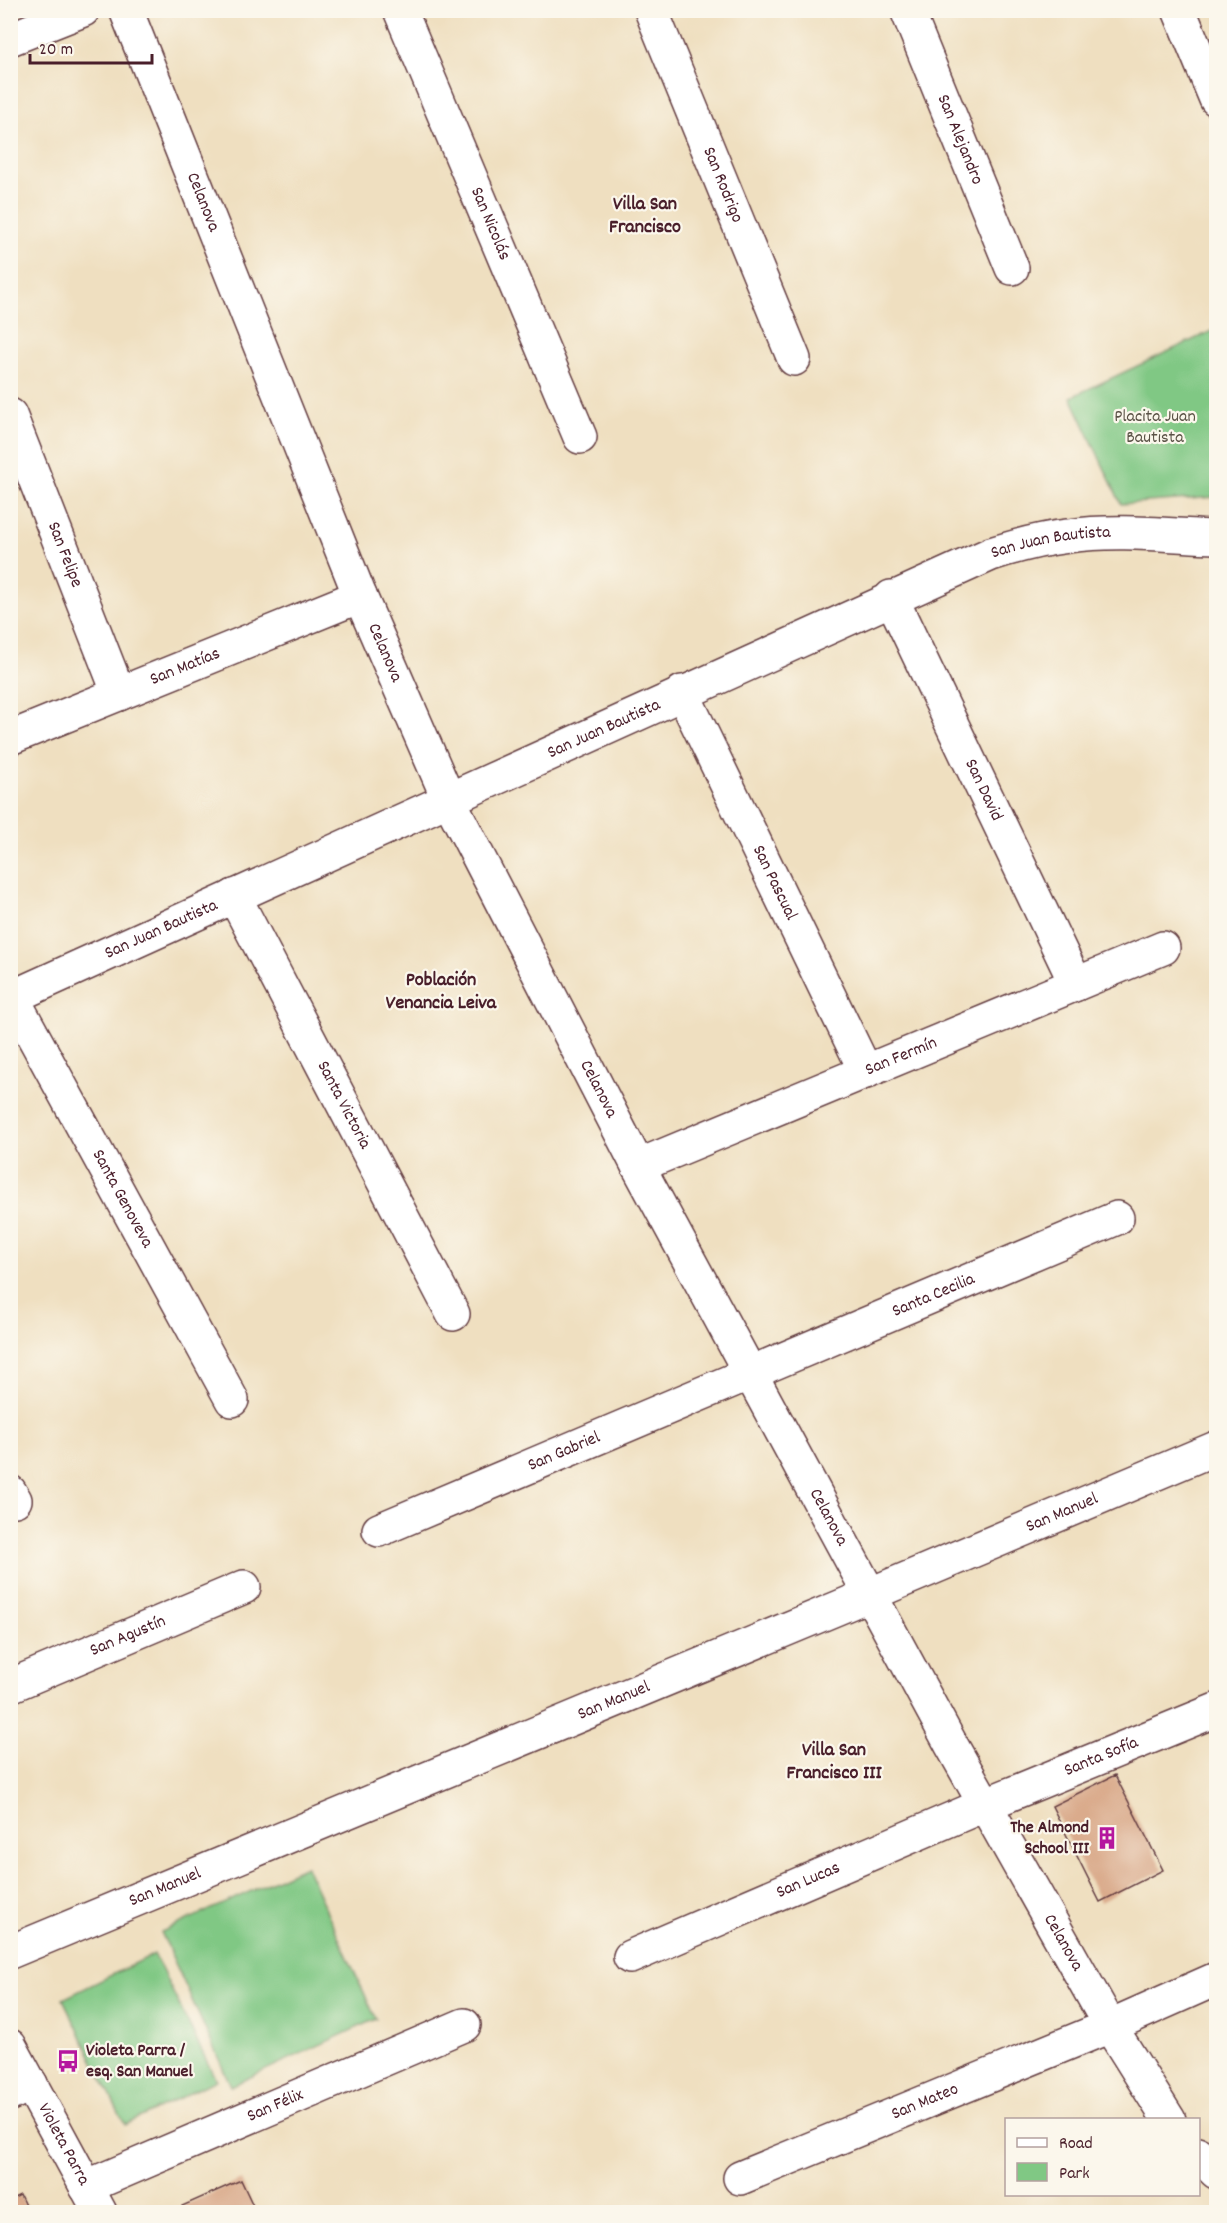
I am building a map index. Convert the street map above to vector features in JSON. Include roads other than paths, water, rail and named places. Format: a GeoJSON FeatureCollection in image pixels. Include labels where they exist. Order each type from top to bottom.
{"type":"FeatureCollection","features":[{"type":"Feature","properties":{"kind":"street"},"geometry":{"type":"LineString","coordinates":[[10,39],[83,10]]}},
{"type":"Feature","properties":{"kind":"street","name":"Celanova"},"geometry":{"type":"LineString","coordinates":[[126,10],[360,596],[448,798],[638,1166],[869,1595],[984,1805],[1110,2026],[1168,2118]]}},
{"type":"Feature","properties":{"kind":"street","name":"San Nicolás"},"geometry":{"type":"LineString","coordinates":[[400,10],[580,437]]}},
{"type":"Feature","properties":{"kind":"street","name":"San Rodrigo"},"geometry":{"type":"LineString","coordinates":[[651,10],[794,358]]}},
{"type":"Feature","properties":{"kind":"street","name":"San Alejandro"},"geometry":{"type":"LineString","coordinates":[[907,10],[1011,268]]}},
{"type":"Feature","properties":{"kind":"street"},"geometry":{"type":"LineString","coordinates":[[1179,10],[1216,99]]}},
{"type":"Feature","properties":{"kind":"street","name":"San Felipe"},"geometry":{"type":"LineString","coordinates":[[10,415],[119,694]]}},
{"type":"Feature","properties":{"kind":"street","name":"San Juan Bautista"},"geometry":{"type":"LineString","coordinates":[[11,998],[891,597],[991,554],[1026,543],[1069,536],[1113,533],[1216,537]]}},
{"type":"Feature","properties":{"kind":"street","name":"San Matías"},"geometry":{"type":"LineString","coordinates":[[10,738],[360,596]]}},
{"type":"Feature","properties":{"kind":"street","name":"San David"},"geometry":{"type":"LineString","coordinates":[[891,597],[1076,984]]}},
{"type":"Feature","properties":{"kind":"street","name":"San Pascual"},"geometry":{"type":"LineString","coordinates":[[682,692],[866,1072]]}},
{"type":"Feature","properties":{"kind":"street","name":"Santa Victoria"},"geometry":{"type":"LineString","coordinates":[[234,896],[453,1314]]}},
{"type":"Feature","properties":{"kind":"street","name":"San Fermín"},"geometry":{"type":"LineString","coordinates":[[638,1166],[1163,948]]}},
{"type":"Feature","properties":{"kind":"street","name":"Santa Genoveva"},"geometry":{"type":"LineString","coordinates":[[11,998],[232,1400]]}},
{"type":"Feature","properties":{"kind":"street","name":"Santa Cecilia"},"geometry":{"type":"LineString","coordinates":[[750,1374],[1117,1218]]}},
{"type":"Feature","properties":{"kind":"street","name":"San Gabriel"},"geometry":{"type":"LineString","coordinates":[[379,1530],[750,1374]]}},
{"type":"Feature","properties":{"kind":"street","name":"San Manuel"},"geometry":{"type":"LineString","coordinates":[[10,1952],[869,1595],[1216,1448]]}},
{"type":"Feature","properties":{"kind":"street","name":"San Agustín"},"geometry":{"type":"LineString","coordinates":[[10,1686],[244,1587]]}},
{"type":"Feature","properties":{"kind":"street","name":"Santa Sofía"},"geometry":{"type":"LineString","coordinates":[[984,1805],[1216,1710]]}},
{"type":"Feature","properties":{"kind":"street","name":"San Lucas"},"geometry":{"type":"LineString","coordinates":[[630,1957],[984,1805]]}},
{"type":"Feature","properties":{"kind":"street","name":"San Mateo"},"geometry":{"type":"LineString","coordinates":[[740,2178],[1110,2026],[1216,1979]]}},
{"type":"Feature","properties":{"kind":"street","name":"San Félix"},"geometry":{"type":"LineString","coordinates":[[93,2200],[464,2025]]}},
{"type":"Feature","properties":{"kind":"street","name":"Violeta Parra"},"geometry":{"type":"LineString","coordinates":[[10,2046],[21,2089],[93,2200]]}},
{"type":"Feature","properties":{"kind":"street"},"geometry":{"type":"LineString","coordinates":[[1200,2156],[1216,2172]]}},
{"type":"Feature","properties":{"kind":"place","name":"The Almond School III"},"geometry":{"type":"Point","coordinates":[1107,1838]}},
{"type":"Feature","properties":{"kind":"place","name":"Violeta Parra / esq. San Manuel"},"geometry":{"type":"Point","coordinates":[68,2061]}},
{"type":"Feature","properties":{"kind":"district","name":"Villa San Francisco"},"geometry":{"type":"Point","coordinates":[645,216]}},
{"type":"Feature","properties":{"kind":"district","name":"Población Venancia Leiva"},"geometry":{"type":"Point","coordinates":[441,992]}},
{"type":"Feature","properties":{"kind":"district","name":"Villa San Francisco III"},"geometry":{"type":"Point","coordinates":[834,1762]}},
{"type":"Feature","properties":{"kind":"park label","name":"Placita Juan Bautista"},"geometry":{"type":"Point","coordinates":[1155,427]}}]}
